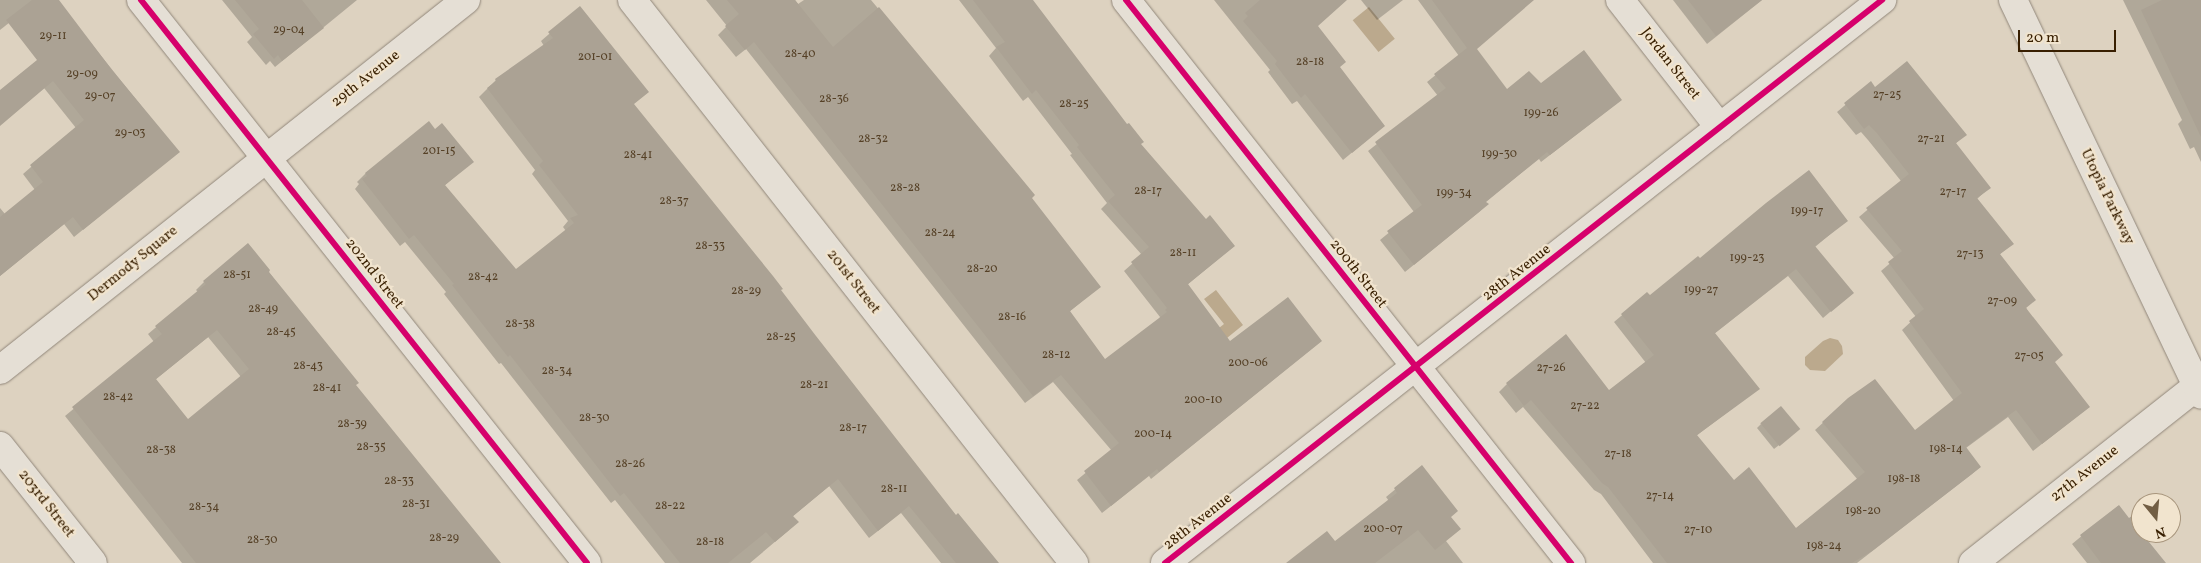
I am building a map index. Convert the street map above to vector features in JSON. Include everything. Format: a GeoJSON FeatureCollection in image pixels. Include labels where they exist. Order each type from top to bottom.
{"type":"FeatureCollection","features":[{"type":"Feature","properties":{"kind":"street","name":"202nd Street"},"geometry":{"type":"LineString","coordinates":[[142,0],[587,563]]}},
{"type":"Feature","properties":{"kind":"street","name":"29th Avenue"},"geometry":{"type":"LineString","coordinates":[[266,158],[466,0]]}},
{"type":"Feature","properties":{"kind":"street","name":"201st Street"},"geometry":{"type":"LineString","coordinates":[[632,0],[1074,563]]}},
{"type":"Feature","properties":{"kind":"street","name":"200th Street"},"geometry":{"type":"LineString","coordinates":[[1126,0],[1571,563]]}},
{"type":"Feature","properties":{"kind":"street","name":"Jordan Street"},"geometry":{"type":"LineString","coordinates":[[1620,0],[1720,128]]}},
{"type":"Feature","properties":{"kind":"street","name":"28th Avenue"},"geometry":{"type":"LineString","coordinates":[[1166,563],[1882,0]]}},
{"type":"Feature","properties":{"kind":"street","name":"Utopia Parkway"},"geometry":{"type":"LineString","coordinates":[[2013,0],[2199,390]]}},
{"type":"Feature","properties":{"kind":"street","name":"Dermody Square"},"geometry":{"type":"LineString","coordinates":[[0,370],[266,158]]}},
{"type":"Feature","properties":{"kind":"street","name":"27th Avenue"},"geometry":{"type":"LineString","coordinates":[[1973,563],[2199,390]]}},
{"type":"Feature","properties":{"kind":"street","name":"203rd Street"},"geometry":{"type":"LineString","coordinates":[[0,446],[93,563]]}},
{"type":"Feature","properties":{"kind":"shaded area"},"geometry":{"type":"Polygon","coordinates":[[[1369,7],[1395,39],[1378,52],[1353,20],[1369,7]]]}},
{"type":"Feature","properties":{"kind":"shaded area"},"geometry":{"type":"Polygon","coordinates":[[[1216,290],[1243,325],[1227,338],[1219,328],[1224,324],[1204,299],[1216,290]]]}},
{"type":"Feature","properties":{"kind":"shaded area"},"geometry":{"type":"Polygon","coordinates":[[[1830,338],[1838,340],[1842,346],[1843,354],[1825,371],[1810,370],[1805,365],[1805,357],[1823,341],[1830,338]]]}},
{"type":"Feature","properties":{"kind":"building"},"geometry":{"type":"Polygon","coordinates":[[[32,0],[59,0],[112,70],[180,152],[83,230],[73,217],[0,276],[0,217],[43,182],[30,165],[84,120],[53,81],[0,126],[0,90],[37,60],[6,20],[32,0]]]}},
{"type":"Feature","properties":{"kind":"building"},"geometry":{"type":"Polygon","coordinates":[[[235,0],[302,0],[324,28],[282,61],[278,55],[274,59],[253,34],[259,29],[235,0]]]}},
{"type":"Feature","properties":{"kind":"building"},"geometry":{"type":"Polygon","coordinates":[[[727,0],[795,0],[833,47],[879,7],[1035,195],[1032,198],[1101,287],[1070,311],[1105,359],[1167,312],[1165,310],[1167,308],[1131,262],[1149,247],[1108,201],[1115,195],[1077,147],[1079,145],[1036,90],[1032,94],[996,47],[1005,42],[973,0],[1033,0],[1127,124],[1129,123],[1144,142],[1141,144],[1206,219],[1210,215],[1235,246],[1188,284],[1230,341],[1288,297],[1322,341],[1159,472],[1157,469],[1111,506],[1084,471],[1119,443],[1061,375],[1033,396],[754,42],[745,50],[725,26],[739,14],[727,0]]]}},
{"type":"Feature","properties":{"kind":"building"},"geometry":{"type":"Polygon","coordinates":[[[1260,0],[1347,0],[1318,26],[1346,62],[1340,67],[1385,126],[1352,153],[1305,94],[1301,98],[1275,64],[1277,61],[1243,21],[1248,16],[1245,13],[1260,0]]]}},
{"type":"Feature","properties":{"kind":"building"},"geometry":{"type":"Polygon","coordinates":[[[1432,0],[1534,0],[1477,49],[1507,89],[1529,71],[1541,83],[1584,50],[1622,100],[1550,155],[1547,152],[1486,202],[1489,204],[1414,265],[1387,231],[1422,205],[1375,142],[1446,88],[1434,74],[1467,48],[1432,0]]]}},
{"type":"Feature","properties":{"kind":"building"},"geometry":{"type":"Polygon","coordinates":[[[1688,0],[1762,0],[1716,36],[1688,0]]]}},
{"type":"Feature","properties":{"kind":"building"},"geometry":{"type":"Polygon","coordinates":[[[2162,0],[2201,0],[2201,137],[2141,10],[2162,0]]]}},
{"type":"Feature","properties":{"kind":"building"},"geometry":{"type":"Polygon","coordinates":[[[580,6],[649,92],[634,104],[773,276],[783,289],[781,290],[816,336],[956,515],[958,513],[999,563],[956,563],[909,506],[878,531],[838,479],[793,516],[799,522],[775,542],[766,532],[728,563],[680,563],[624,493],[620,496],[510,355],[508,357],[452,285],[454,284],[414,235],[409,239],[362,179],[367,176],[365,173],[429,121],[435,129],[442,123],[474,162],[445,185],[516,269],[574,223],[570,218],[578,215],[539,165],[543,161],[487,88],[496,81],[495,79],[553,38],[548,32],[580,6]]]}},
{"type":"Feature","properties":{"kind":"building"},"geometry":{"type":"Polygon","coordinates":[[[1907,61],[1967,135],[1956,143],[1991,188],[1977,198],[2014,244],[2000,254],[2036,300],[2026,308],[2063,355],[2055,362],[2090,407],[2042,444],[2016,410],[1966,447],[1981,467],[1872,551],[1852,563],[1667,563],[1608,487],[1602,483],[1531,400],[1524,406],[1506,383],[1566,334],[1609,390],[1654,355],[1621,314],[1647,292],[1650,295],[1698,256],[1700,258],[1809,170],[1848,221],[1815,246],[1854,293],[1831,312],[1796,269],[1715,333],[1760,389],[1697,435],[1734,480],[1749,467],[1796,528],[1865,472],[1822,422],[1848,398],[1875,379],[1915,430],[1962,393],[1909,321],[1924,309],[1888,262],[1902,251],[1866,208],[1909,174],[1876,132],[1869,125],[1864,129],[1844,103],[1871,81],[1875,87],[1907,61]]]}},
{"type":"Feature","properties":{"kind":"building"},"geometry":{"type":"Polygon","coordinates":[[[248,243],[270,270],[269,272],[359,383],[356,385],[501,563],[196,563],[72,407],[162,334],[155,326],[206,284],[203,281],[248,243]],[[217,330],[156,379],[188,419],[249,369],[217,330]]]}},
{"type":"Feature","properties":{"kind":"building"},"geometry":{"type":"Polygon","coordinates":[[[1781,406],[1800,429],[1780,446],[1760,423],[1781,406]]]}},
{"type":"Feature","properties":{"kind":"building"},"geometry":{"type":"Polygon","coordinates":[[[1422,465],[1458,511],[1451,517],[1461,529],[1435,550],[1418,530],[1375,563],[1286,563],[1327,531],[1335,541],[1397,493],[1394,488],[1422,465]]]}},
{"type":"Feature","properties":{"kind":"building"},"geometry":{"type":"Polygon","coordinates":[[[2119,505],[2129,518],[2131,517],[2131,543],[2150,543],[2166,563],[2101,563],[2080,535],[2119,505]]]}},
{"type":"Feature","properties":{"kind":"cycle path"},"geometry":{"type":"LineString","coordinates":[[141,0],[587,563]]}},
{"type":"Feature","properties":{"kind":"cycle path"},"geometry":{"type":"LineString","coordinates":[[1126,0],[1571,563]]}},
{"type":"Feature","properties":{"kind":"cycle path"},"geometry":{"type":"LineString","coordinates":[[1165,563],[1882,0]]}}]}
